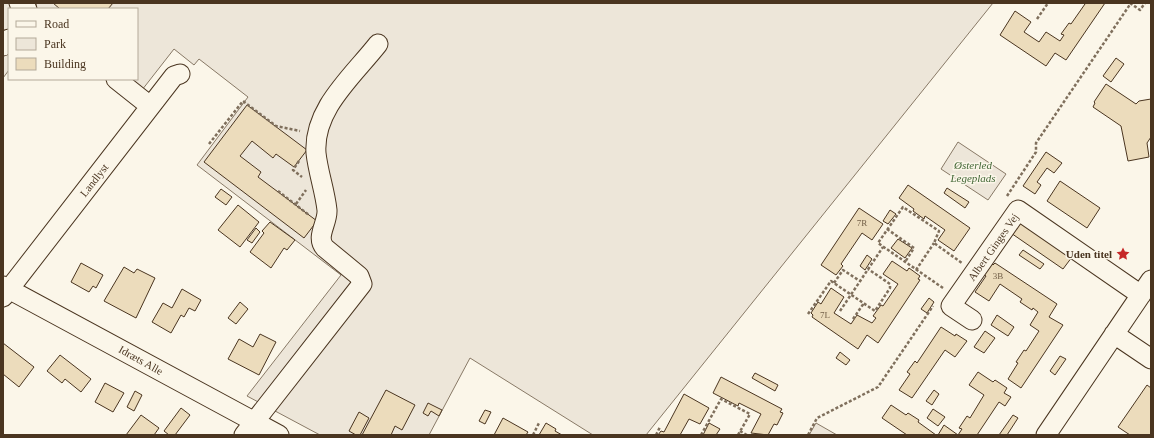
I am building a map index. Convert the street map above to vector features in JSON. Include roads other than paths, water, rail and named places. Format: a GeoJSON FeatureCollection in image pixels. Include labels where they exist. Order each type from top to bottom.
{"type":"FeatureCollection","features":[{"type":"Feature","properties":{"kind":"street"},"geometry":{"type":"LineString","coordinates":[[249,428],[362,284],[359,276],[323,245],[321,234],[327,210],[316,154],[316,134],[325,112],[333,99],[378,44]]}},
{"type":"Feature","properties":{"kind":"street","name":"Landlyst"},"geometry":{"type":"LineString","coordinates":[[5,291],[174,76],[180,74]]}},
{"type":"Feature","properties":{"kind":"street"},"geometry":{"type":"LineString","coordinates":[[117,80],[150,106]]}},
{"type":"Feature","properties":{"kind":"street","name":"Albert Ginges Vej"},"geometry":{"type":"LineString","coordinates":[[972,320],[951,306],[1018,210],[1146,288],[1046,435]]}},
{"type":"Feature","properties":{"kind":"street","name":"Idræts Alle"},"geometry":{"type":"LineString","coordinates":[[5,291],[249,428],[279,435]]}},
{"type":"Feature","properties":{"kind":"street"},"geometry":{"type":"LineString","coordinates":[[1114,334],[1151,359]]}},
{"type":"Feature","properties":{"kind":"place","name":"Uden titel"},"geometry":{"type":"Point","coordinates":[1123,254]}},
{"type":"Feature","properties":{"kind":"park label","name":"Østerled Legeplads"},"geometry":{"type":"Point","coordinates":[973,171]}}]}
